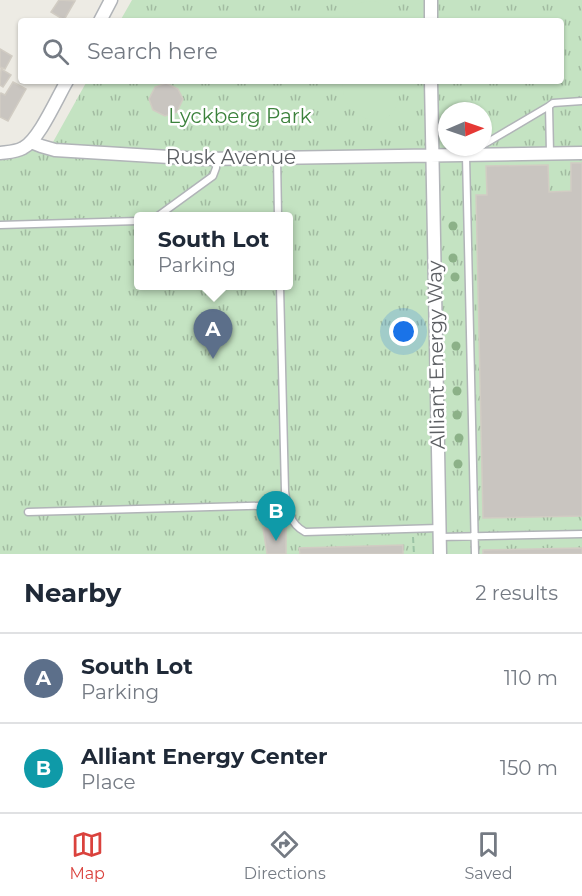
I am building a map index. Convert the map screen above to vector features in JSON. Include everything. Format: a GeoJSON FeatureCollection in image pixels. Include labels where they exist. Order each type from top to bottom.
{"type":"FeatureCollection","features":[{"type":"Feature","properties":{"kind":"street"},"geometry":{"type":"LineString","coordinates":[[102,18],[111,0]]}},
{"type":"Feature","properties":{"kind":"street"},"geometry":{"type":"LineString","coordinates":[[431,0],[431,18]]}},
{"type":"Feature","properties":{"kind":"street"},"geometry":{"type":"LineString","coordinates":[[0,153],[15,151],[31,142],[65,84]]}},
{"type":"Feature","properties":{"kind":"street","name":"Alliant Energy Way"},"geometry":{"type":"LineString","coordinates":[[431,84],[440,554]]}},
{"type":"Feature","properties":{"kind":"street","name":"Rusk Avenue"},"geometry":{"type":"LineString","coordinates":[[31,142],[55,150],[217,159],[438,156]]}},
{"type":"Feature","properties":{"kind":"street","name":"Rusk Avenue"},"geometry":{"type":"LineString","coordinates":[[492,155],[582,153]]}},
{"type":"Feature","properties":{"kind":"lane"},"geometry":{"type":"LineString","coordinates":[[492,140],[553,102],[582,101]]}},
{"type":"Feature","properties":{"kind":"lane"},"geometry":{"type":"LineString","coordinates":[[549,106],[550,154]]}},
{"type":"Feature","properties":{"kind":"lane"},"geometry":{"type":"LineString","coordinates":[[466,156],[476,554]]}},
{"type":"Feature","properties":{"kind":"lane"},"geometry":{"type":"LineString","coordinates":[[277,158],[278,212]]}},
{"type":"Feature","properties":{"kind":"lane"},"geometry":{"type":"LineString","coordinates":[[164,212],[213,176],[217,159]]}},
{"type":"Feature","properties":{"kind":"lane"},"geometry":{"type":"LineString","coordinates":[[0,225],[134,221]]}},
{"type":"Feature","properties":{"kind":"lane"},"geometry":{"type":"LineString","coordinates":[[280,290],[285,482],[287,505],[292,522],[298,529],[305,532],[413,529],[475,536],[582,534]]}},
{"type":"Feature","properties":{"kind":"lane"},"geometry":{"type":"LineString","coordinates":[[28,512],[287,505]]}},
{"type":"Feature","properties":{"kind":"path"},"geometry":{"type":"LineString","coordinates":[[413,529],[414,554]]}},
{"type":"Feature","properties":{"kind":"green space","name":"Lyckberg Park"},"geometry":{"type":"Polygon","coordinates":[[[132,0],[582,0],[582,554],[0,554],[0,160],[23,155],[41,141],[53,142],[85,84],[564,84],[564,18],[122,18],[132,0]]]}},
{"type":"Feature","properties":{"kind":"green space"},"geometry":{"type":"Polygon","coordinates":[[[374,1],[388,6],[396,18],[343,18],[354,5],[374,1]]]}},
{"type":"Feature","properties":{"kind":"green space"},"geometry":{"type":"Polygon","coordinates":[[[342,84],[400,84],[395,109],[385,119],[371,120],[358,114],[346,101],[342,84]]]}},
{"type":"Feature","properties":{"kind":"building"},"geometry":{"type":"Polygon","coordinates":[[[59,0],[75,1],[65,18],[51,12],[59,0]]]}},
{"type":"Feature","properties":{"kind":"building"},"geometry":{"type":"Polygon","coordinates":[[[0,49],[12,56],[5,69],[0,67],[0,49]]]}},
{"type":"Feature","properties":{"kind":"building"},"geometry":{"type":"Polygon","coordinates":[[[1,69],[11,75],[3,87],[0,85],[1,69]]]}},
{"type":"Feature","properties":{"kind":"building"},"geometry":{"type":"Polygon","coordinates":[[[13,82],[26,89],[8,121],[0,117],[0,95],[1,93],[5,95],[13,82]]]}},
{"type":"Feature","properties":{"kind":"building"},"geometry":{"type":"Polygon","coordinates":[[[168,84],[178,89],[183,99],[177,112],[165,116],[153,110],[149,99],[155,87],[168,84]]]}},
{"type":"Feature","properties":{"kind":"building"},"geometry":{"type":"Polygon","coordinates":[[[571,163],[582,163],[582,516],[483,518],[476,195],[487,195],[486,166],[548,165],[549,192],[571,191],[571,163]]]}},
{"type":"Feature","properties":{"kind":"building"},"geometry":{"type":"Polygon","coordinates":[[[286,527],[286,554],[267,554],[263,528],[286,527]]]}},
{"type":"Feature","properties":{"kind":"building"},"geometry":{"type":"Polygon","coordinates":[[[403,545],[403,554],[300,554],[299,548],[403,545]]]}},
{"type":"Feature","properties":{"kind":"building"},"geometry":{"type":"Polygon","coordinates":[[[582,548],[582,554],[483,554],[483,550],[582,548]]]}},
{"type":"Feature","properties":{"kind":"place","name":"South Lot"},"geometry":{"type":"Point","coordinates":[213,359]}},
{"type":"Feature","properties":{"kind":"place","name":"Alliant Energy Center"},"geometry":{"type":"Point","coordinates":[276,541]}}]}
